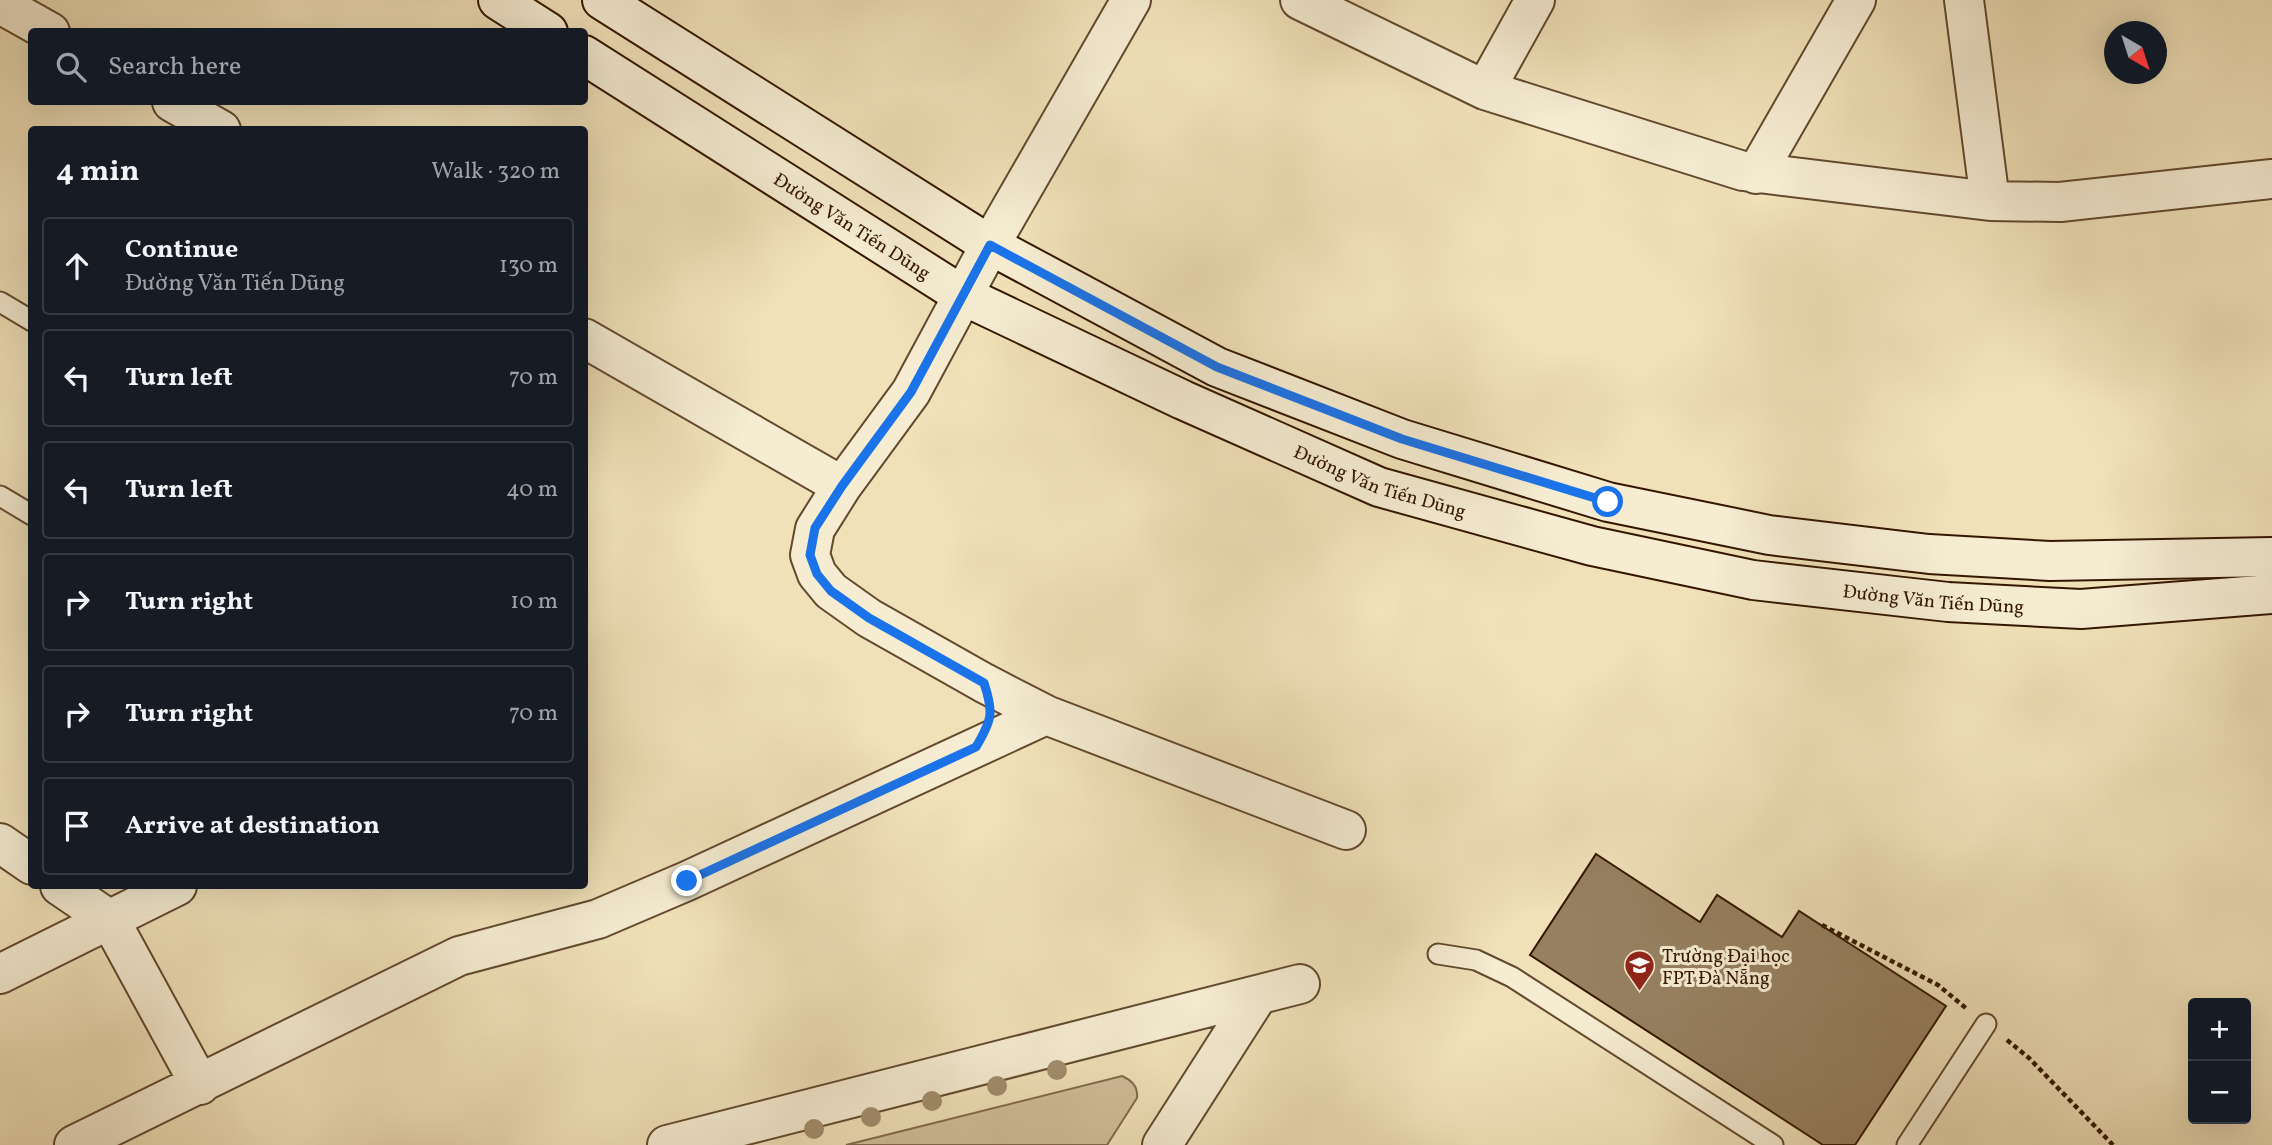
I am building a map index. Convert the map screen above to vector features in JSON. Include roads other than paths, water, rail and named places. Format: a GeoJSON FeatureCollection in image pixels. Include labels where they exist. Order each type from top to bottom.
{"type":"FeatureCollection","features":[{"type":"Feature","properties":{"kind":"street"},"geometry":{"type":"LineString","coordinates":[[498,0],[542,28]]}},
{"type":"Feature","properties":{"kind":"street"},"geometry":{"type":"LineString","coordinates":[[602,0],[990,245],[1217,367],[1402,439],[1608,502],[1769,535],[1928,554],[2050,561],[2272,557]]}},
{"type":"Feature","properties":{"kind":"street"},"geometry":{"type":"LineString","coordinates":[[1131,0],[990,245],[911,392],[842,486],[815,528],[810,555],[817,574],[831,591],[869,618],[1046,715],[1346,830]]}},
{"type":"Feature","properties":{"kind":"street"},"geometry":{"type":"LineString","coordinates":[[1300,0],[1485,90],[1603,129],[1756,174],[1990,201],[2060,202],[2272,179]]}},
{"type":"Feature","properties":{"kind":"street"},"geometry":{"type":"LineString","coordinates":[[1485,90],[1535,0]]}},
{"type":"Feature","properties":{"kind":"street"},"geometry":{"type":"LineString","coordinates":[[1756,174],[1856,0]]}},
{"type":"Feature","properties":{"kind":"street"},"geometry":{"type":"LineString","coordinates":[[1964,0],[1990,201]]}},
{"type":"Feature","properties":{"kind":"street"},"geometry":{"type":"LineString","coordinates":[[0,4],[43,28]]}},
{"type":"Feature","properties":{"kind":"street","name":"Đường Văn Tiến Dũng"},"geometry":{"type":"LineString","coordinates":[[588,58],[962,295],[1158,389],[1379,487],[1592,546],[1753,580],[1948,602],[2081,609],[2272,594]]}},
{"type":"Feature","properties":{"kind":"street"},"geometry":{"type":"LineString","coordinates":[[177,105],[214,126]]}},
{"type":"Feature","properties":{"kind":"street"},"geometry":{"type":"LineString","coordinates":[[588,340],[842,486]]}},
{"type":"Feature","properties":{"kind":"street"},"geometry":{"type":"LineString","coordinates":[[976,747],[987,728],[991,705],[984,683]]}},
{"type":"Feature","properties":{"kind":"street"},"geometry":{"type":"LineString","coordinates":[[74,1145],[459,956],[598,919],[687,881],[1046,715]]}},
{"type":"Feature","properties":{"kind":"street"},"geometry":{"type":"LineString","coordinates":[[0,843],[28,862]]}},
{"type":"Feature","properties":{"kind":"street"},"geometry":{"type":"LineString","coordinates":[[64,889],[110,920],[200,1085]]}},
{"type":"Feature","properties":{"kind":"street"},"geometry":{"type":"LineString","coordinates":[[0,974],[171,889]]}},
{"type":"Feature","properties":{"kind":"street"},"geometry":{"type":"LineString","coordinates":[[667,1145],[1300,984]]}},
{"type":"Feature","properties":{"kind":"street"},"geometry":{"type":"LineString","coordinates":[[1162,1145],[1258,995]]}},
{"type":"Feature","properties":{"kind":"lane"},"geometry":{"type":"LineString","coordinates":[[0,302],[28,319]]}},
{"type":"Feature","properties":{"kind":"lane"},"geometry":{"type":"LineString","coordinates":[[0,496],[28,513]]}},
{"type":"Feature","properties":{"kind":"lane"},"geometry":{"type":"LineString","coordinates":[[1438,954],[1476,960],[1512,977],[1773,1145]]}},
{"type":"Feature","properties":{"kind":"lane"},"geometry":{"type":"LineString","coordinates":[[1908,1145],[1986,1024]]}},
{"type":"Feature","properties":{"kind":"place","name":"Trường Đại học FPT Đà Nẵng"},"geometry":{"type":"Point","coordinates":[1639,993]}}]}
